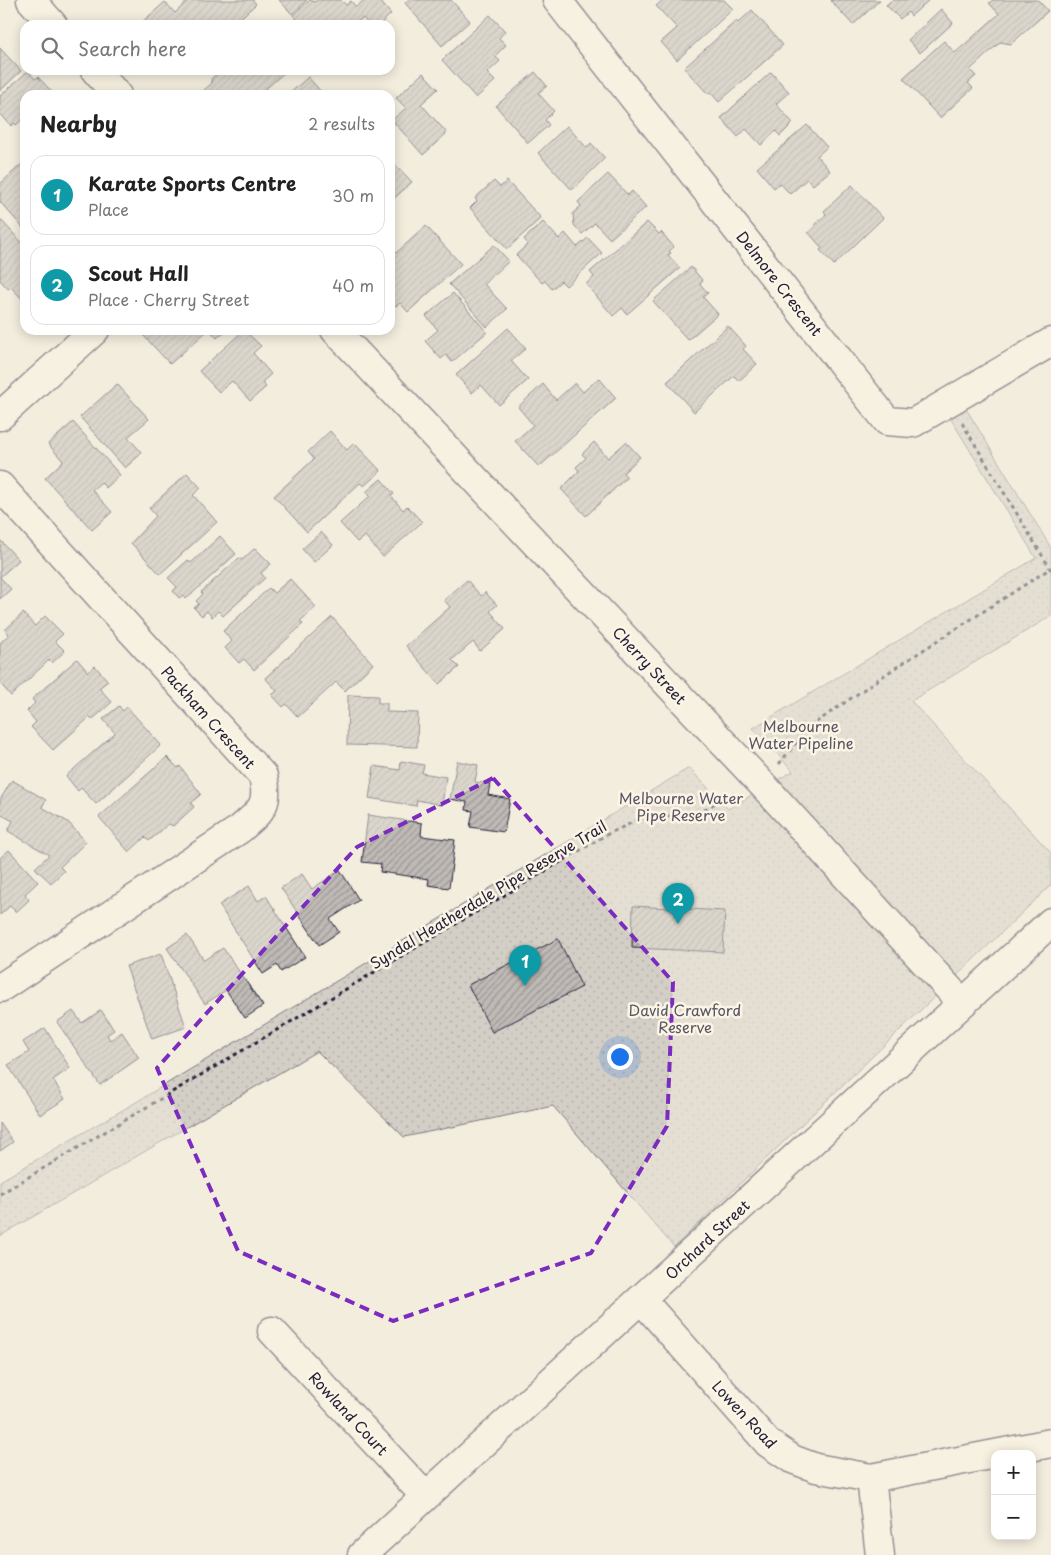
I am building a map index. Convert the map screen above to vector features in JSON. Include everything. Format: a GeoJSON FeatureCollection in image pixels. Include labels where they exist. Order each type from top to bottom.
{"type":"FeatureCollection","features":[{"type":"Feature","properties":{"kind":"street"},"geometry":{"type":"LineString","coordinates":[[30,0],[48,20]]}},
{"type":"Feature","properties":{"kind":"street","name":"Delmore Crescent"},"geometry":{"type":"LineString","coordinates":[[557,0],[887,421],[913,423],[1051,342]]}},
{"type":"Feature","properties":{"kind":"street"},"geometry":{"type":"LineString","coordinates":[[99,75],[112,90]]}},
{"type":"Feature","properties":{"kind":"street"},"geometry":{"type":"LineString","coordinates":[[0,416],[89,335]]}},
{"type":"Feature","properties":{"kind":"street","name":"Cherry Street"},"geometry":{"type":"LineString","coordinates":[[340,335],[762,784],[962,1003]]}},
{"type":"Feature","properties":{"kind":"street","name":"Packham Crescent"},"geometry":{"type":"LineString","coordinates":[[0,486],[262,776],[267,794],[261,811],[240,829],[0,988]]}},
{"type":"Feature","properties":{"kind":"street","name":"Orchard Street"},"geometry":{"type":"LineString","coordinates":[[362,1555],[642,1300],[1051,922]]}},
{"type":"Feature","properties":{"kind":"street","name":"Lowen Road"},"geometry":{"type":"LineString","coordinates":[[642,1300],[768,1442],[792,1459],[816,1468],[871,1478],[991,1455]]}},
{"type":"Feature","properties":{"kind":"street","name":"Rowland Court"},"geometry":{"type":"LineString","coordinates":[[272,1331],[425,1496]]}},
{"type":"Feature","properties":{"kind":"street","name":"Lowen Road"},"geometry":{"type":"LineString","coordinates":[[1015,1450],[1051,1443]]}},
{"type":"Feature","properties":{"kind":"street"},"geometry":{"type":"LineString","coordinates":[[871,1478],[880,1555]]}},
{"type":"Feature","properties":{"kind":"path"},"geometry":{"type":"LineString","coordinates":[[762,784],[808,728],[888,672],[1051,569],[949,401]]}},
{"type":"Feature","properties":{"kind":"path","name":"Syndal Heatherdale Pipe Reserve Trail"},"geometry":{"type":"LineString","coordinates":[[0,1194],[606,835],[646,816],[674,816],[701,812],[724,796],[762,784]]}},
{"type":"Feature","properties":{"kind":"highlighted area"},"geometry":{"type":"Polygon","coordinates":[[[493,778],[673,982],[667,1126],[591,1253],[393,1321],[238,1251],[157,1068],[357,847],[493,778]]]}},
{"type":"Feature","properties":{"kind":"green space","name":"David Crawford Reserve"},"geometry":{"type":"Polygon","coordinates":[[[965,407],[1051,548],[1051,616],[911,701],[1051,853],[1051,885],[674,1247],[553,1106],[404,1137],[317,1051],[0,1236],[0,1181],[138,1101],[689,768],[728,809],[793,771],[753,728],[1036,558],[949,416],[965,407]]]}},
{"type":"Feature","properties":{"kind":"building"},"geometry":{"type":"Polygon","coordinates":[[[189,0],[253,0],[256,4],[238,20],[144,20],[165,2],[175,13],[189,0]]]}},
{"type":"Feature","properties":{"kind":"building"},"geometry":{"type":"Polygon","coordinates":[[[279,0],[307,0],[292,14],[279,0]]]}},
{"type":"Feature","properties":{"kind":"building"},"geometry":{"type":"Polygon","coordinates":[[[310,0],[315,2],[317,0],[341,0],[346,5],[351,1],[356,7],[364,0],[379,0],[391,14],[384,20],[365,20],[363,18],[360,20],[298,20],[293,15],[310,0]]]}},
{"type":"Feature","properties":{"kind":"building"},"geometry":{"type":"Polygon","coordinates":[[[408,0],[451,0],[470,21],[442,46],[405,3],[408,0]]]}},
{"type":"Feature","properties":{"kind":"building"},"geometry":{"type":"Polygon","coordinates":[[[663,0],[724,0],[733,9],[677,60],[661,42],[677,28],[656,6],[663,0]]]}},
{"type":"Feature","properties":{"kind":"building"},"geometry":{"type":"Polygon","coordinates":[[[832,0],[880,0],[853,25],[832,0]]]}},
{"type":"Feature","properties":{"kind":"building"},"geometry":{"type":"Polygon","coordinates":[[[892,0],[929,0],[911,16],[908,12],[900,19],[886,5],[892,0]]]}},
{"type":"Feature","properties":{"kind":"building"},"geometry":{"type":"Polygon","coordinates":[[[993,0],[1038,0],[1048,11],[1011,44],[1000,42],[970,70],[976,76],[968,83],[973,88],[940,118],[903,78],[944,41],[955,53],[999,14],[989,3],[993,0]]]}},
{"type":"Feature","properties":{"kind":"building"},"geometry":{"type":"Polygon","coordinates":[[[941,9],[953,23],[920,53],[908,40],[941,9]]]}},
{"type":"Feature","properties":{"kind":"building"},"geometry":{"type":"Polygon","coordinates":[[[752,10],[783,45],[719,102],[710,92],[708,94],[684,68],[736,21],[738,23],[752,10]]]}},
{"type":"Feature","properties":{"kind":"building"},"geometry":{"type":"Polygon","coordinates":[[[490,15],[505,31],[499,38],[506,45],[495,56],[500,61],[487,73],[495,81],[476,98],[442,60],[490,15]]]}},
{"type":"Feature","properties":{"kind":"building"},"geometry":{"type":"Polygon","coordinates":[[[0,48],[20,72],[0,91],[0,48]]]}},
{"type":"Feature","properties":{"kind":"building"},"geometry":{"type":"Polygon","coordinates":[[[535,72],[547,86],[538,93],[554,111],[545,120],[549,125],[528,143],[496,106],[535,72]]]}},
{"type":"Feature","properties":{"kind":"building"},"geometry":{"type":"Polygon","coordinates":[[[771,72],[789,92],[776,104],[793,123],[780,136],[776,131],[761,145],[746,129],[738,137],[721,118],[771,72]]]}},
{"type":"Feature","properties":{"kind":"building"},"geometry":{"type":"Polygon","coordinates":[[[423,73],[438,89],[421,104],[447,133],[423,155],[395,123],[395,117],[406,108],[396,98],[423,73]]]}},
{"type":"Feature","properties":{"kind":"building"},"geometry":{"type":"Polygon","coordinates":[[[24,75],[32,75],[35,79],[38,77],[50,90],[20,90],[20,121],[11,126],[0,113],[0,96],[24,75]]]}},
{"type":"Feature","properties":{"kind":"building"},"geometry":{"type":"Polygon","coordinates":[[[215,75],[281,75],[265,90],[204,90],[212,83],[211,79],[215,75]]]}},
{"type":"Feature","properties":{"kind":"building"},"geometry":{"type":"Polygon","coordinates":[[[308,77],[320,90],[294,90],[308,77]]]}},
{"type":"Feature","properties":{"kind":"building"},"geometry":{"type":"Polygon","coordinates":[[[807,125],[827,147],[817,156],[830,171],[813,185],[807,179],[790,194],[780,183],[774,188],[757,168],[807,125]]]}},
{"type":"Feature","properties":{"kind":"building"},"geometry":{"type":"Polygon","coordinates":[[[567,126],[587,148],[591,143],[605,158],[572,190],[538,153],[567,126]]]}},
{"type":"Feature","properties":{"kind":"building"},"geometry":{"type":"Polygon","coordinates":[[[395,164],[412,182],[395,197],[395,164]]]}},
{"type":"Feature","properties":{"kind":"building"},"geometry":{"type":"Polygon","coordinates":[[[20,166],[20,224],[0,202],[0,184],[20,166]]]}},
{"type":"Feature","properties":{"kind":"building"},"geometry":{"type":"Polygon","coordinates":[[[608,174],[628,195],[632,191],[646,207],[610,239],[595,223],[582,234],[574,225],[573,213],[581,206],[578,202],[608,174]]]}},
{"type":"Feature","properties":{"kind":"building"},"geometry":{"type":"Polygon","coordinates":[[[494,181],[500,187],[507,181],[541,218],[507,249],[470,208],[477,201],[475,198],[494,181]]]}},
{"type":"Feature","properties":{"kind":"building"},"geometry":{"type":"Polygon","coordinates":[[[852,185],[883,218],[834,265],[820,250],[822,248],[808,232],[826,214],[824,211],[852,185]]]}},
{"type":"Feature","properties":{"kind":"building"},"geometry":{"type":"Polygon","coordinates":[[[0,219],[20,241],[20,297],[11,287],[8,289],[0,280],[0,219]]]}},
{"type":"Feature","properties":{"kind":"building"},"geometry":{"type":"Polygon","coordinates":[[[543,222],[559,239],[565,233],[577,247],[588,238],[602,253],[566,286],[561,281],[552,289],[545,281],[542,283],[516,255],[528,244],[524,239],[543,222]]]}},
{"type":"Feature","properties":{"kind":"building"},"geometry":{"type":"Polygon","coordinates":[[[647,222],[659,234],[661,232],[674,247],[669,251],[671,253],[668,255],[680,268],[627,314],[622,308],[613,316],[586,284],[594,277],[590,272],[647,222]]]}},
{"type":"Feature","properties":{"kind":"building"},"geometry":{"type":"Polygon","coordinates":[[[426,226],[461,264],[408,312],[400,303],[395,305],[396,253],[426,226]]]}},
{"type":"Feature","properties":{"kind":"building"},"geometry":{"type":"Polygon","coordinates":[[[494,245],[509,261],[484,284],[507,309],[487,327],[449,284],[494,245]]]}},
{"type":"Feature","properties":{"kind":"building"},"geometry":{"type":"Polygon","coordinates":[[[691,267],[703,281],[700,284],[708,293],[703,297],[718,314],[688,340],[653,301],[691,267]]]}},
{"type":"Feature","properties":{"kind":"building"},"geometry":{"type":"Polygon","coordinates":[[[453,293],[487,332],[452,362],[446,355],[441,359],[425,341],[438,330],[426,316],[453,293]]]}},
{"type":"Feature","properties":{"kind":"building"},"geometry":{"type":"Polygon","coordinates":[[[728,326],[746,346],[743,349],[757,364],[739,381],[734,376],[694,412],[667,382],[728,326]]]}},
{"type":"Feature","properties":{"kind":"building"},"geometry":{"type":"Polygon","coordinates":[[[508,328],[526,348],[511,361],[528,380],[499,405],[481,385],[472,393],[456,375],[508,328]]]}},
{"type":"Feature","properties":{"kind":"building"},"geometry":{"type":"Polygon","coordinates":[[[143,335],[202,335],[170,364],[143,335]]]}},
{"type":"Feature","properties":{"kind":"building"},"geometry":{"type":"Polygon","coordinates":[[[239,335],[249,335],[261,346],[253,353],[271,374],[262,382],[266,387],[250,401],[232,381],[219,392],[199,371],[239,335]]]}},
{"type":"Feature","properties":{"kind":"building"},"geometry":{"type":"Polygon","coordinates":[[[599,378],[616,398],[539,467],[515,441],[533,425],[518,407],[543,384],[556,400],[575,383],[583,392],[599,378]]]}},
{"type":"Feature","properties":{"kind":"building"},"geometry":{"type":"Polygon","coordinates":[[[117,384],[149,419],[128,437],[142,453],[125,468],[80,417],[117,384]]]}},
{"type":"Feature","properties":{"kind":"building"},"geometry":{"type":"Polygon","coordinates":[[[73,422],[120,475],[106,488],[101,482],[92,490],[112,512],[92,530],[45,478],[63,461],[48,444],[73,422]]]}},
{"type":"Feature","properties":{"kind":"building"},"geometry":{"type":"Polygon","coordinates":[[[330,431],[347,450],[354,443],[381,471],[364,486],[360,483],[307,532],[274,496],[314,459],[308,452],[330,431]]]}},
{"type":"Feature","properties":{"kind":"building"},"geometry":{"type":"Polygon","coordinates":[[[594,442],[608,458],[626,442],[640,457],[623,473],[627,477],[586,516],[561,489],[579,471],[576,467],[586,458],[582,454],[594,442]]]}},
{"type":"Feature","properties":{"kind":"building"},"geometry":{"type":"Polygon","coordinates":[[[187,473],[201,488],[193,495],[217,522],[160,574],[131,543],[156,516],[149,508],[187,473]]]}},
{"type":"Feature","properties":{"kind":"building"},"geometry":{"type":"Polygon","coordinates":[[[381,479],[394,494],[391,496],[403,510],[407,506],[422,522],[383,557],[365,536],[357,542],[340,523],[370,496],[366,492],[381,479]]]}},
{"type":"Feature","properties":{"kind":"building"},"geometry":{"type":"Polygon","coordinates":[[[321,532],[333,545],[314,562],[302,549],[321,532]]]}},
{"type":"Feature","properties":{"kind":"building"},"geometry":{"type":"Polygon","coordinates":[[[220,536],[236,554],[186,599],[183,595],[179,598],[173,591],[177,587],[168,578],[188,560],[191,563],[220,536]]]}},
{"type":"Feature","properties":{"kind":"building"},"geometry":{"type":"Polygon","coordinates":[[[0,540],[19,560],[0,577],[0,540]]]}},
{"type":"Feature","properties":{"kind":"building"},"geometry":{"type":"Polygon","coordinates":[[[255,548],[271,564],[261,573],[265,578],[223,616],[218,611],[212,617],[207,611],[202,616],[194,608],[199,604],[196,601],[203,594],[201,592],[239,558],[242,560],[255,548]]]}},
{"type":"Feature","properties":{"kind":"building"},"geometry":{"type":"Polygon","coordinates":[[[0,577],[11,589],[0,599],[0,577]]]}},
{"type":"Feature","properties":{"kind":"building"},"geometry":{"type":"Polygon","coordinates":[[[290,579],[316,607],[300,621],[303,624],[254,670],[244,659],[239,663],[225,648],[232,641],[223,631],[269,588],[274,593],[290,579]]]}},
{"type":"Feature","properties":{"kind":"building"},"geometry":{"type":"Polygon","coordinates":[[[467,580],[481,596],[485,592],[497,605],[490,611],[505,629],[480,651],[473,642],[452,660],[459,667],[439,684],[406,646],[450,607],[444,600],[467,580]]]}},
{"type":"Feature","properties":{"kind":"building"},"geometry":{"type":"Polygon","coordinates":[[[23,613],[35,626],[45,616],[63,634],[55,641],[65,651],[52,663],[49,660],[11,696],[0,683],[0,643],[9,634],[5,630],[23,613]]]}},
{"type":"Feature","properties":{"kind":"building"},"geometry":{"type":"Polygon","coordinates":[[[332,617],[373,664],[345,691],[336,682],[298,717],[286,704],[283,707],[272,695],[277,691],[265,678],[332,617]]]}},
{"type":"Feature","properties":{"kind":"building"},"geometry":{"type":"Polygon","coordinates":[[[77,659],[88,672],[95,666],[108,681],[99,688],[112,702],[92,720],[90,717],[53,750],[31,727],[36,722],[27,711],[35,703],[32,699],[77,659]]]}},
{"type":"Feature","properties":{"kind":"building"},"geometry":{"type":"Polygon","coordinates":[[[348,695],[378,696],[378,703],[387,703],[387,712],[418,713],[417,747],[347,745],[348,695]]]}},
{"type":"Feature","properties":{"kind":"building"},"geometry":{"type":"Polygon","coordinates":[[[119,706],[123,711],[127,707],[161,745],[96,804],[81,788],[78,791],[66,776],[115,733],[103,719],[119,706]]]}},
{"type":"Feature","properties":{"kind":"building"},"geometry":{"type":"Polygon","coordinates":[[[167,757],[178,768],[180,766],[201,794],[191,803],[194,807],[173,826],[169,824],[149,841],[145,837],[129,852],[99,817],[167,757]]]}},
{"type":"Feature","properties":{"kind":"building"},"geometry":{"type":"Polygon","coordinates":[[[401,761],[424,765],[422,773],[446,777],[442,805],[417,800],[416,806],[369,798],[374,766],[400,770],[401,761]]]}},
{"type":"Feature","properties":{"kind":"building"},"geometry":{"type":"Polygon","coordinates":[[[457,761],[478,765],[475,782],[490,784],[488,795],[510,799],[504,832],[470,827],[473,811],[466,810],[467,802],[450,799],[457,761]]]}},
{"type":"Feature","properties":{"kind":"building"},"geometry":{"type":"Polygon","coordinates":[[[12,780],[46,800],[42,807],[68,822],[86,842],[60,867],[64,871],[51,883],[35,868],[49,855],[8,831],[13,821],[0,814],[0,800],[12,780]]]}},
{"type":"Feature","properties":{"kind":"building"},"geometry":{"type":"Polygon","coordinates":[[[368,815],[422,823],[421,836],[455,840],[449,888],[428,885],[429,879],[380,872],[381,864],[362,862],[368,815]]]}},
{"type":"Feature","properties":{"kind":"building"},"geometry":{"type":"Polygon","coordinates":[[[9,850],[38,882],[25,894],[29,900],[16,912],[10,906],[0,915],[0,858],[9,850]]]}},
{"type":"Feature","properties":{"kind":"building"},"geometry":{"type":"Polygon","coordinates":[[[340,870],[359,900],[330,919],[339,932],[319,945],[281,888],[302,874],[312,889],[340,870]]]}},
{"type":"Feature","properties":{"kind":"building"},"geometry":{"type":"Polygon","coordinates":[[[249,886],[258,901],[266,896],[305,957],[281,972],[277,965],[263,974],[219,905],[249,886]]]}},
{"type":"Feature","properties":{"kind":"building"},"geometry":{"type":"Polygon","coordinates":[[[633,906],[725,911],[723,952],[632,948],[633,906]]]}},
{"type":"Feature","properties":{"kind":"building"},"geometry":{"type":"Polygon","coordinates":[[[187,935],[204,960],[223,948],[263,1006],[245,1018],[226,990],[205,1004],[167,948],[187,935]]]}},
{"type":"Feature","properties":{"kind":"building"},"geometry":{"type":"Polygon","coordinates":[[[558,939],[582,987],[492,1032],[468,985],[558,939]]]}},
{"type":"Feature","properties":{"kind":"building"},"geometry":{"type":"Polygon","coordinates":[[[161,954],[186,1027],[152,1039],[126,966],[161,954]]]}},
{"type":"Feature","properties":{"kind":"building"},"geometry":{"type":"Polygon","coordinates":[[[101,1010],[114,1030],[107,1035],[110,1040],[122,1032],[139,1058],[100,1085],[57,1022],[73,1011],[82,1023],[101,1010]]]}},
{"type":"Feature","properties":{"kind":"building"},"geometry":{"type":"Polygon","coordinates":[[[45,1028],[70,1068],[53,1080],[65,1099],[40,1115],[8,1065],[29,1052],[23,1042],[45,1028]]]}},
{"type":"Feature","properties":{"kind":"building"},"geometry":{"type":"Polygon","coordinates":[[[0,1123],[13,1142],[0,1151],[0,1123]]]}},
{"type":"Feature","properties":{"kind":"place","name":"Scout Hall"},"geometry":{"type":"Point","coordinates":[678,924]}},
{"type":"Feature","properties":{"kind":"place","name":"Karate Sports Centre"},"geometry":{"type":"Point","coordinates":[525,986]}},
{"type":"Feature","properties":{"kind":"park label","name":"Melbourne Water Pipeline"},"geometry":{"type":"Point","coordinates":[801,734]}},
{"type":"Feature","properties":{"kind":"park label","name":"Melbourne Water Pipe Reserve"},"geometry":{"type":"Point","coordinates":[681,806]}}]}
